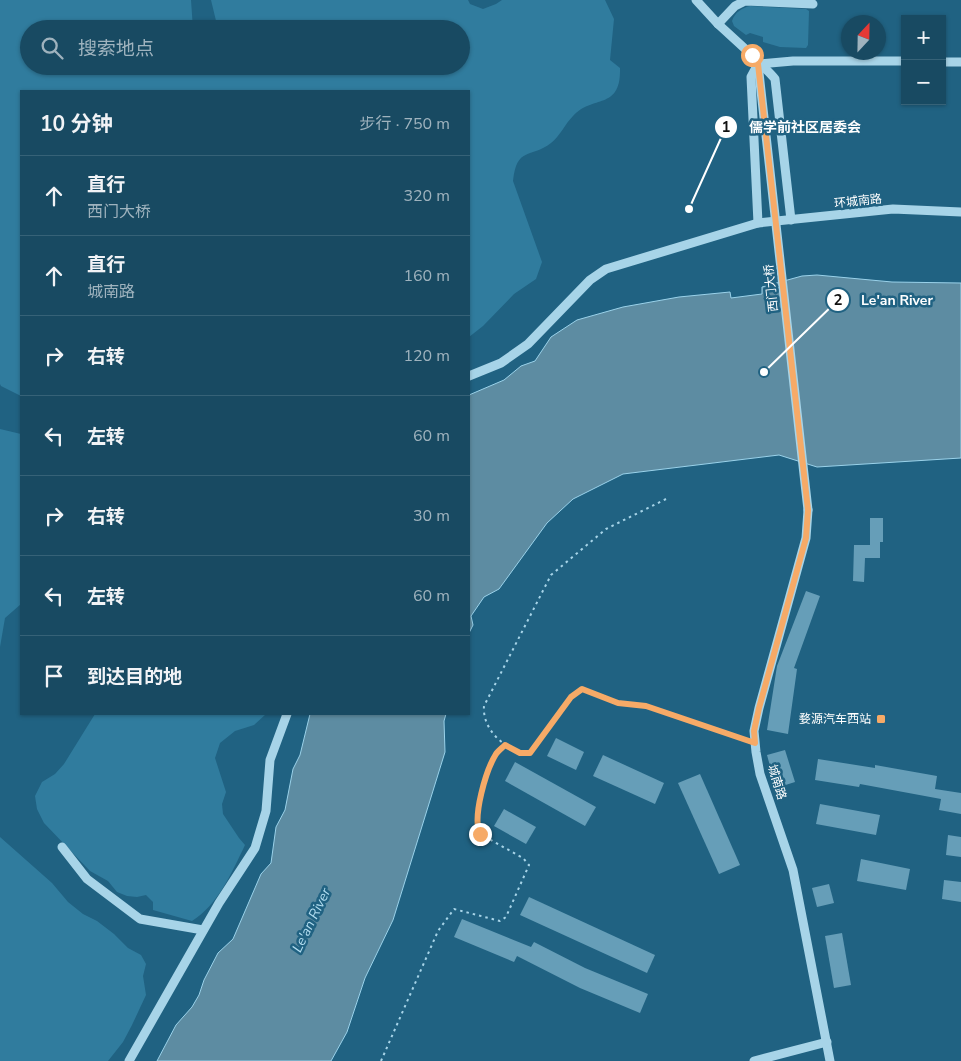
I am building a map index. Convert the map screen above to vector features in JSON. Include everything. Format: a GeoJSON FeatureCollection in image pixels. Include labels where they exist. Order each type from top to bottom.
{"type":"FeatureCollection","features":[{"type":"Feature","properties":{"kind":"street"},"geometry":{"type":"LineString","coordinates":[[696,0],[774,78],[791,220]]}},
{"type":"Feature","properties":{"kind":"street"},"geometry":{"type":"LineString","coordinates":[[718,24],[735,6],[745,1],[813,4]]}},
{"type":"Feature","properties":{"kind":"street"},"geometry":{"type":"LineString","coordinates":[[758,64],[793,61],[901,61]]}},
{"type":"Feature","properties":{"kind":"street"},"geometry":{"type":"LineString","coordinates":[[946,62],[961,62]]}},
{"type":"Feature","properties":{"kind":"street"},"geometry":{"type":"LineString","coordinates":[[758,64],[751,77],[758,223]]}},
{"type":"Feature","properties":{"kind":"street","name":"西门大桥"},"geometry":{"type":"LineString","coordinates":[[758,64],[808,510]]}},
{"type":"Feature","properties":{"kind":"street","name":"环城南路"},"geometry":{"type":"LineString","coordinates":[[470,376],[501,363],[528,344],[590,280],[606,269],[758,223],[893,209],[961,212]]}},
{"type":"Feature","properties":{"kind":"street","name":"城南路"},"geometry":{"type":"LineString","coordinates":[[808,510],[806,538],[754,731],[760,774],[793,870],[830,1061]]}},
{"type":"Feature","properties":{"kind":"street"},"geometry":{"type":"LineString","coordinates":[[129,1061],[203,930],[255,848],[266,811],[270,760],[287,715]]}},
{"type":"Feature","properties":{"kind":"street"},"geometry":{"type":"LineString","coordinates":[[62,847],[88,879],[140,919],[203,930]]}},
{"type":"Feature","properties":{"kind":"street"},"geometry":{"type":"LineString","coordinates":[[754,1061],[826,1042]]}},
{"type":"Feature","properties":{"kind":"path"},"geometry":{"type":"LineString","coordinates":[[666,499],[606,529],[551,575],[484,706],[483,715],[488,727],[505,745],[520,753],[530,753],[571,697],[582,689],[618,703],[646,706],[755,743]]}},
{"type":"Feature","properties":{"kind":"path"},"geometry":{"type":"LineString","coordinates":[[381,1061],[438,931],[454,909],[500,921],[506,918],[529,865],[523,858],[480,834],[477,828],[481,795],[493,760],[497,752],[505,745]]}},
{"type":"Feature","properties":{"kind":"shaded area"},"geometry":{"type":"Polygon","coordinates":[[[0,0],[191,0],[192,20],[20,20],[20,75],[470,75],[470,20],[216,20],[211,0],[468,0],[470,4],[483,9],[502,0],[605,0],[614,19],[610,60],[620,68],[616,91],[604,100],[581,109],[570,119],[551,143],[521,158],[518,163],[513,181],[542,262],[536,279],[514,294],[483,326],[470,336],[470,90],[20,90],[20,396],[0,384],[0,0]]]}},
{"type":"Feature","properties":{"kind":"shaded area"},"geometry":{"type":"Polygon","coordinates":[[[750,6],[806,9],[809,11],[808,45],[806,48],[780,47],[763,42],[763,37],[750,33],[746,35],[734,26],[732,21],[735,15],[742,9],[750,6]]]}},
{"type":"Feature","properties":{"kind":"shaded area"},"geometry":{"type":"Polygon","coordinates":[[[0,429],[20,434],[20,605],[5,618],[0,647],[0,429]]]}},
{"type":"Feature","properties":{"kind":"shaded area"},"geometry":{"type":"Polygon","coordinates":[[[94,715],[265,715],[254,725],[235,731],[220,743],[215,758],[226,792],[222,804],[223,814],[245,845],[217,897],[192,921],[153,910],[153,902],[146,895],[137,897],[127,896],[117,892],[108,881],[90,871],[44,823],[37,809],[35,796],[42,782],[55,774],[64,764],[94,715]]]}},
{"type":"Feature","properties":{"kind":"shaded area"},"geometry":{"type":"Polygon","coordinates":[[[0,837],[52,883],[68,902],[114,934],[128,948],[141,955],[146,964],[143,976],[146,995],[123,1042],[108,1061],[0,1061],[0,837]]]}},
{"type":"Feature","properties":{"kind":"water"},"geometry":{"type":"Polygon","coordinates":[[[817,275],[892,282],[961,283],[961,458],[817,467],[779,455],[623,474],[573,499],[547,523],[499,589],[484,597],[471,616],[473,625],[470,631],[470,395],[504,380],[521,366],[535,361],[551,337],[577,320],[623,307],[679,297],[730,292],[731,298],[762,294],[762,287],[802,276],[817,275]]]}},
{"type":"Feature","properties":{"kind":"water"},"geometry":{"type":"Polygon","coordinates":[[[310,715],[446,715],[444,721],[445,752],[393,920],[365,978],[347,1032],[331,1061],[157,1061],[176,1025],[192,1007],[199,995],[204,980],[218,953],[233,939],[261,874],[271,863],[276,827],[285,810],[293,769],[300,755],[310,715]]]}},
{"type":"Feature","properties":{"kind":"building"},"geometry":{"type":"Polygon","coordinates":[[[870,518],[883,518],[883,542],[880,542],[880,558],[865,558],[864,582],[853,581],[854,545],[870,545],[870,518]]]}},
{"type":"Feature","properties":{"kind":"building"},"geometry":{"type":"Polygon","coordinates":[[[806,591],[820,596],[794,668],[797,669],[788,734],[767,730],[777,666],[806,591]]]}},
{"type":"Feature","properties":{"kind":"building"},"geometry":{"type":"Polygon","coordinates":[[[556,738],[584,752],[576,770],[547,756],[556,738]]]}},
{"type":"Feature","properties":{"kind":"building"},"geometry":{"type":"Polygon","coordinates":[[[785,750],[795,782],[776,788],[767,755],[785,750]]]}},
{"type":"Feature","properties":{"kind":"building"},"geometry":{"type":"Polygon","coordinates":[[[603,755],[664,783],[655,804],[593,776],[603,755]]]}},
{"type":"Feature","properties":{"kind":"building"},"geometry":{"type":"Polygon","coordinates":[[[818,759],[875,768],[875,765],[937,776],[935,789],[961,793],[961,814],[939,810],[941,799],[860,784],[859,787],[815,780],[818,759]]]}},
{"type":"Feature","properties":{"kind":"building"},"geometry":{"type":"Polygon","coordinates":[[[515,762],[596,807],[585,826],[505,781],[515,762]]]}},
{"type":"Feature","properties":{"kind":"building"},"geometry":{"type":"Polygon","coordinates":[[[700,774],[740,865],[719,874],[678,783],[700,774]]]}},
{"type":"Feature","properties":{"kind":"building"},"geometry":{"type":"Polygon","coordinates":[[[820,804],[880,815],[876,835],[816,824],[820,804]]]}},
{"type":"Feature","properties":{"kind":"building"},"geometry":{"type":"Polygon","coordinates":[[[504,809],[536,827],[526,844],[494,826],[504,809]]]}},
{"type":"Feature","properties":{"kind":"building"},"geometry":{"type":"Polygon","coordinates":[[[948,835],[961,837],[961,857],[946,855],[948,835]]]}},
{"type":"Feature","properties":{"kind":"building"},"geometry":{"type":"Polygon","coordinates":[[[861,859],[910,869],[906,890],[857,881],[861,859]]]}},
{"type":"Feature","properties":{"kind":"building"},"geometry":{"type":"Polygon","coordinates":[[[944,880],[961,882],[961,902],[942,899],[944,880]]]}},
{"type":"Feature","properties":{"kind":"building"},"geometry":{"type":"Polygon","coordinates":[[[829,884],[834,903],[817,907],[812,888],[829,884]]]}},
{"type":"Feature","properties":{"kind":"building"},"geometry":{"type":"Polygon","coordinates":[[[529,897],[655,955],[647,973],[520,915],[529,897]]]}},
{"type":"Feature","properties":{"kind":"building"},"geometry":{"type":"Polygon","coordinates":[[[462,919],[531,947],[534,942],[585,968],[648,994],[640,1013],[580,988],[517,956],[514,962],[454,937],[462,919]]]}},
{"type":"Feature","properties":{"kind":"building"},"geometry":{"type":"Polygon","coordinates":[[[842,933],[851,985],[834,988],[825,936],[842,933]]]}},
{"type":"Feature","properties":{"kind":"place","name":"儒学前社区居委会"},"geometry":{"type":"Point","coordinates":[689,209]}},
{"type":"Feature","properties":{"kind":"place","name":"Le'an River"},"geometry":{"type":"Point","coordinates":[764,372]}},
{"type":"Feature","properties":{"kind":"place","name":"婺源汽车西站"},"geometry":{"type":"Point","coordinates":[881,719]}},
{"type":"Feature","properties":{"kind":"route"},"geometry":{"type":"LineString","coordinates":[[480,834],[477,828],[481,795],[497,752],[505,745],[520,753],[530,753],[571,697],[582,689],[618,703],[646,706],[755,743],[754,731],[759,708],[806,538],[808,510],[758,64],[752,55]]}}]}
